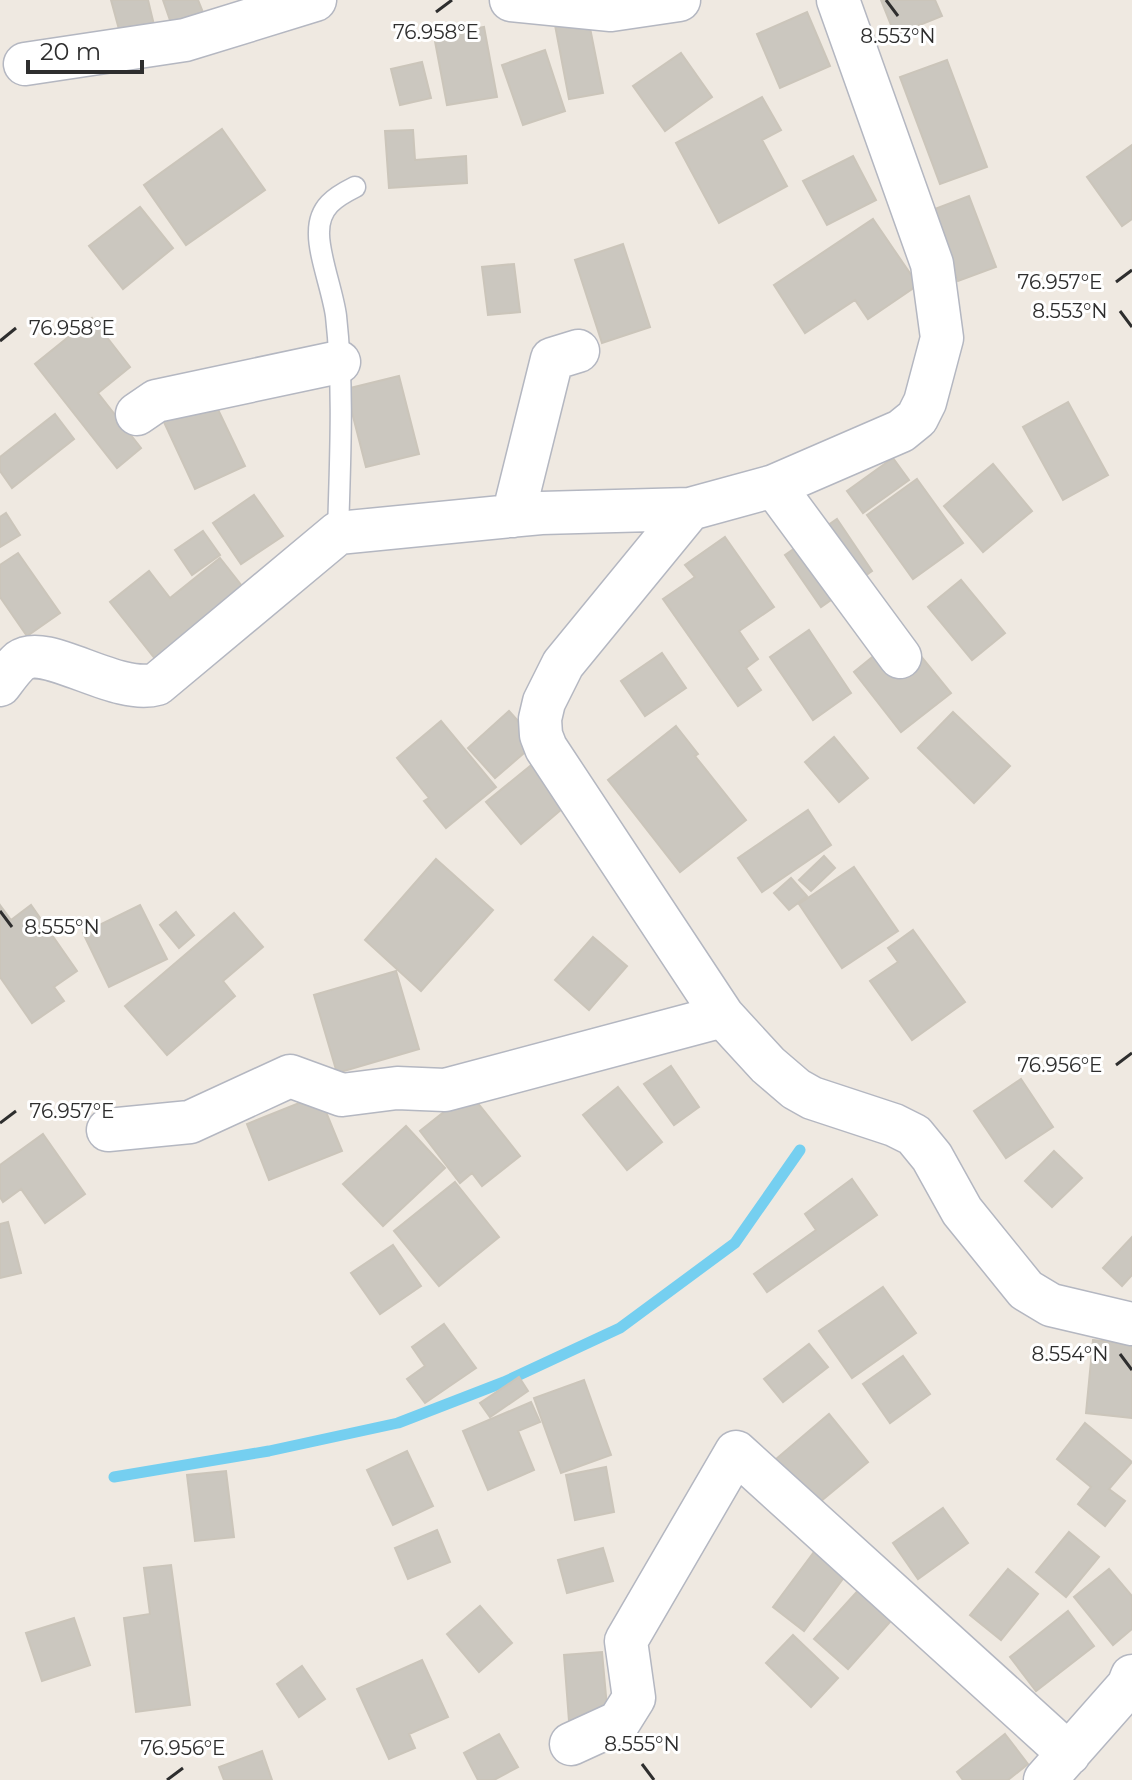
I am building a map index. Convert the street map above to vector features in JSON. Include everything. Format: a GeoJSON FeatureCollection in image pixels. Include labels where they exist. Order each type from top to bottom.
{"type":"FeatureCollection","features":[{"type":"Feature","properties":{"kind":"street"},"geometry":{"type":"LineString","coordinates":[[25,64],[185,40],[315,0]]}},
{"type":"Feature","properties":{"kind":"street"},"geometry":{"type":"LineString","coordinates":[[511,0],[611,10],[679,0]]}},
{"type":"Feature","properties":{"kind":"street"},"geometry":{"type":"LineString","coordinates":[[0,685],[21,661],[40,655],[121,684],[157,684],[338,533],[513,516],[690,509],[774,486],[901,431],[917,418],[925,402],[942,338],[932,264],[838,0]]}},
{"type":"Feature","properties":{"kind":"street"},"geometry":{"type":"LineString","coordinates":[[513,516],[552,359],[578,351]]}},
{"type":"Feature","properties":{"kind":"street"},"geometry":{"type":"LineString","coordinates":[[137,414],[156,401],[339,362]]}},
{"type":"Feature","properties":{"kind":"street"},"geometry":{"type":"LineString","coordinates":[[774,486],[900,657]]}},
{"type":"Feature","properties":{"kind":"street"},"geometry":{"type":"LineString","coordinates":[[690,509],[563,664],[544,702],[540,719],[541,735],[553,761],[723,1016],[768,1065],[796,1089],[831,1106],[894,1125],[914,1135],[932,1157],[962,1211],[1026,1290],[1051,1305],[1132,1324]]}},
{"type":"Feature","properties":{"kind":"street"},"geometry":{"type":"LineString","coordinates":[[108,1130],[190,1122],[290,1076],[342,1095],[397,1088],[445,1090],[723,1016]]}},
{"type":"Feature","properties":{"kind":"street"},"geometry":{"type":"LineString","coordinates":[[571,1744],[619,1722],[634,1698],[626,1641],[736,1452],[1057,1767],[1128,1686],[1132,1676]]}},
{"type":"Feature","properties":{"kind":"lane"},"geometry":{"type":"LineString","coordinates":[[338,533],[341,392],[336,315],[318,232],[324,208],[334,198],[355,187]]}},
{"type":"Feature","properties":{"kind":"building"},"geometry":{"type":"Polygon","coordinates":[[[111,0],[148,0],[154,25],[120,33],[111,0]]]}},
{"type":"Feature","properties":{"kind":"building"},"geometry":{"type":"Polygon","coordinates":[[[163,0],[198,0],[204,15],[172,26],[163,0]]]}},
{"type":"Feature","properties":{"kind":"building"},"geometry":{"type":"Polygon","coordinates":[[[881,0],[935,0],[942,16],[895,35],[881,0]]]}},
{"type":"Feature","properties":{"kind":"building"},"geometry":{"type":"Polygon","coordinates":[[[807,12],[830,66],[780,88],[757,34],[807,12]]]}},
{"type":"Feature","properties":{"kind":"building"},"geometry":{"type":"Polygon","coordinates":[[[588,18],[603,93],[569,99],[555,25],[588,18]]]}},
{"type":"Feature","properties":{"kind":"building"},"geometry":{"type":"Polygon","coordinates":[[[484,27],[497,97],[447,105],[434,36],[484,27]]]}},
{"type":"Feature","properties":{"kind":"building"},"geometry":{"type":"Polygon","coordinates":[[[545,50],[565,111],[523,125],[502,65],[545,50]]]}},
{"type":"Feature","properties":{"kind":"building"},"geometry":{"type":"Polygon","coordinates":[[[681,53],[712,97],[665,131],[633,86],[681,53]]]}},
{"type":"Feature","properties":{"kind":"building"},"geometry":{"type":"Polygon","coordinates":[[[947,60],[987,167],[940,184],[900,77],[947,60]]]}},
{"type":"Feature","properties":{"kind":"building"},"geometry":{"type":"Polygon","coordinates":[[[422,62],[431,98],[400,105],[391,69],[422,62]]]}},
{"type":"Feature","properties":{"kind":"building"},"geometry":{"type":"Polygon","coordinates":[[[762,97],[781,130],[762,140],[787,186],[719,223],[676,143],[762,97]]]}},
{"type":"Feature","properties":{"kind":"building"},"geometry":{"type":"Polygon","coordinates":[[[222,129],[265,190],[186,245],[144,185],[222,129]]]}},
{"type":"Feature","properties":{"kind":"building"},"geometry":{"type":"Polygon","coordinates":[[[413,130],[415,160],[466,156],[467,183],[389,188],[385,131],[413,130]]]}},
{"type":"Feature","properties":{"kind":"building"},"geometry":{"type":"Polygon","coordinates":[[[1132,145],[1132,219],[1122,226],[1087,177],[1132,145]]]}},
{"type":"Feature","properties":{"kind":"building"},"geometry":{"type":"Polygon","coordinates":[[[853,156],[876,200],[827,225],[803,181],[853,156]]]}},
{"type":"Feature","properties":{"kind":"building"},"geometry":{"type":"Polygon","coordinates":[[[969,196],[996,267],[958,281],[932,210],[969,196]]]}},
{"type":"Feature","properties":{"kind":"building"},"geometry":{"type":"Polygon","coordinates":[[[140,207],[173,248],[123,289],[89,246],[140,207]]]}},
{"type":"Feature","properties":{"kind":"building"},"geometry":{"type":"Polygon","coordinates":[[[873,219],[918,285],[868,319],[855,300],[805,333],[774,285],[873,219]]]}},
{"type":"Feature","properties":{"kind":"building"},"geometry":{"type":"Polygon","coordinates":[[[623,244],[650,327],[602,343],[575,260],[623,244]]]}},
{"type":"Feature","properties":{"kind":"building"},"geometry":{"type":"Polygon","coordinates":[[[514,264],[520,312],[488,315],[482,267],[514,264]]]}},
{"type":"Feature","properties":{"kind":"building"},"geometry":{"type":"Polygon","coordinates":[[[92,318],[130,367],[98,393],[141,448],[117,468],[35,364],[92,318]]]}},
{"type":"Feature","properties":{"kind":"building"},"geometry":{"type":"Polygon","coordinates":[[[399,376],[419,454],[366,467],[346,389],[399,376]]]}},
{"type":"Feature","properties":{"kind":"building"},"geometry":{"type":"Polygon","coordinates":[[[212,397],[245,466],[195,489],[163,420],[212,397]]]}},
{"type":"Feature","properties":{"kind":"building"},"geometry":{"type":"Polygon","coordinates":[[[1068,402],[1108,475],[1063,500],[1023,427],[1068,402]]]}},
{"type":"Feature","properties":{"kind":"building"},"geometry":{"type":"Polygon","coordinates":[[[55,414],[74,439],[12,488],[0,471],[0,457],[55,414]]]}},
{"type":"Feature","properties":{"kind":"building"},"geometry":{"type":"Polygon","coordinates":[[[893,458],[909,480],[863,513],[847,491],[893,458]]]}},
{"type":"Feature","properties":{"kind":"building"},"geometry":{"type":"Polygon","coordinates":[[[993,464],[1032,511],[983,552],[944,506],[993,464]]]}},
{"type":"Feature","properties":{"kind":"building"},"geometry":{"type":"Polygon","coordinates":[[[917,479],[963,543],[913,579],[867,515],[917,479]]]}},
{"type":"Feature","properties":{"kind":"building"},"geometry":{"type":"Polygon","coordinates":[[[254,495],[283,536],[241,564],[213,523],[254,495]]]}},
{"type":"Feature","properties":{"kind":"building"},"geometry":{"type":"Polygon","coordinates":[[[6,513],[20,535],[0,547],[0,517],[6,513]]]}},
{"type":"Feature","properties":{"kind":"building"},"geometry":{"type":"Polygon","coordinates":[[[837,519],[872,571],[821,607],[785,555],[837,519]]]}},
{"type":"Feature","properties":{"kind":"building"},"geometry":{"type":"Polygon","coordinates":[[[203,531],[220,555],[192,575],[175,550],[203,531]]]}},
{"type":"Feature","properties":{"kind":"building"},"geometry":{"type":"Polygon","coordinates":[[[725,537],[774,607],[739,631],[758,659],[746,668],[761,690],[738,706],[663,599],[695,577],[685,565],[725,537]]]}},
{"type":"Feature","properties":{"kind":"building"},"geometry":{"type":"Polygon","coordinates":[[[18,553],[60,613],[27,636],[0,597],[0,565],[18,553]]]}},
{"type":"Feature","properties":{"kind":"building"},"geometry":{"type":"Polygon","coordinates":[[[220,558],[253,600],[164,670],[110,602],[149,571],[170,598],[220,558]]]}},
{"type":"Feature","properties":{"kind":"building"},"geometry":{"type":"Polygon","coordinates":[[[961,580],[1005,633],[972,660],[928,607],[961,580]]]}},
{"type":"Feature","properties":{"kind":"building"},"geometry":{"type":"Polygon","coordinates":[[[809,630],[851,693],[813,720],[770,657],[809,630]]]}},
{"type":"Feature","properties":{"kind":"building"},"geometry":{"type":"Polygon","coordinates":[[[902,633],[951,693],[901,732],[854,672],[902,633]]]}},
{"type":"Feature","properties":{"kind":"building"},"geometry":{"type":"Polygon","coordinates":[[[662,653],[686,688],[645,716],[621,681],[662,653]]]}},
{"type":"Feature","properties":{"kind":"building"},"geometry":{"type":"Polygon","coordinates":[[[509,711],[537,742],[495,778],[468,748],[509,711]]]}},
{"type":"Feature","properties":{"kind":"building"},"geometry":{"type":"Polygon","coordinates":[[[953,712],[1010,766],[974,803],[918,748],[953,712]]]}},
{"type":"Feature","properties":{"kind":"building"},"geometry":{"type":"Polygon","coordinates":[[[441,721],[496,787],[446,828],[424,801],[429,798],[397,758],[441,721]]]}},
{"type":"Feature","properties":{"kind":"building"},"geometry":{"type":"Polygon","coordinates":[[[676,726],[698,754],[695,756],[746,820],[680,872],[608,780],[676,726]]]}},
{"type":"Feature","properties":{"kind":"building"},"geometry":{"type":"Polygon","coordinates":[[[834,737],[868,778],[839,802],[805,762],[834,737]]]}},
{"type":"Feature","properties":{"kind":"building"},"geometry":{"type":"Polygon","coordinates":[[[535,762],[569,803],[521,844],[486,802],[535,762]]]}},
{"type":"Feature","properties":{"kind":"building"},"geometry":{"type":"Polygon","coordinates":[[[808,810],[831,845],[762,892],[738,858],[808,810]]]}},
{"type":"Feature","properties":{"kind":"building"},"geometry":{"type":"Polygon","coordinates":[[[824,856],[835,868],[811,891],[799,880],[824,856]]]}},
{"type":"Feature","properties":{"kind":"building"},"geometry":{"type":"Polygon","coordinates":[[[436,859],[493,910],[421,991],[365,940],[436,859]]]}},
{"type":"Feature","properties":{"kind":"building"},"geometry":{"type":"Polygon","coordinates":[[[854,867],[898,931],[842,968],[799,904],[854,867]]]}},
{"type":"Feature","properties":{"kind":"building"},"geometry":{"type":"Polygon","coordinates":[[[791,878],[807,896],[789,910],[774,893],[791,878]]]}},
{"type":"Feature","properties":{"kind":"building"},"geometry":{"type":"Polygon","coordinates":[[[0,905],[11,920],[31,905],[77,971],[54,987],[64,1001],[32,1023],[0,977],[0,905]]]}},
{"type":"Feature","properties":{"kind":"building"},"geometry":{"type":"Polygon","coordinates":[[[140,905],[167,959],[109,987],[83,933],[140,905]]]}},
{"type":"Feature","properties":{"kind":"building"},"geometry":{"type":"Polygon","coordinates":[[[176,912],[194,935],[179,948],[160,925],[176,912]]]}},
{"type":"Feature","properties":{"kind":"building"},"geometry":{"type":"Polygon","coordinates":[[[234,913],[263,947],[223,981],[235,996],[167,1055],[125,1006],[234,913]]]}},
{"type":"Feature","properties":{"kind":"building"},"geometry":{"type":"Polygon","coordinates":[[[913,930],[965,1002],[912,1040],[870,981],[898,962],[888,948],[913,930]]]}},
{"type":"Feature","properties":{"kind":"building"},"geometry":{"type":"Polygon","coordinates":[[[593,937],[627,966],[589,1010],[555,980],[593,937]]]}},
{"type":"Feature","properties":{"kind":"building"},"geometry":{"type":"Polygon","coordinates":[[[396,971],[419,1049],[337,1073],[314,995],[396,971]]]}},
{"type":"Feature","properties":{"kind":"building"},"geometry":{"type":"Polygon","coordinates":[[[671,1066],[699,1107],[674,1125],[644,1084],[671,1066]]]}},
{"type":"Feature","properties":{"kind":"building"},"geometry":{"type":"Polygon","coordinates":[[[1021,1079],[1053,1127],[1006,1158],[974,1111],[1021,1079]]]}},
{"type":"Feature","properties":{"kind":"building"},"geometry":{"type":"Polygon","coordinates":[[[618,1087],[662,1142],[627,1170],[583,1115],[618,1087]]]}},
{"type":"Feature","properties":{"kind":"building"},"geometry":{"type":"Polygon","coordinates":[[[469,1092],[520,1156],[482,1186],[472,1173],[460,1183],[420,1131],[469,1092]]]}},
{"type":"Feature","properties":{"kind":"building"},"geometry":{"type":"Polygon","coordinates":[[[319,1095],[342,1151],[269,1180],[247,1124],[319,1095]]]}},
{"type":"Feature","properties":{"kind":"building"},"geometry":{"type":"Polygon","coordinates":[[[406,1126],[445,1168],[383,1226],[343,1184],[406,1126]]]}},
{"type":"Feature","properties":{"kind":"building"},"geometry":{"type":"Polygon","coordinates":[[[43,1134],[85,1194],[45,1223],[21,1189],[3,1202],[0,1197],[0,1165],[43,1134]]]}},
{"type":"Feature","properties":{"kind":"building"},"geometry":{"type":"Polygon","coordinates":[[[1054,1151],[1082,1178],[1052,1207],[1025,1181],[1054,1151]]]}},
{"type":"Feature","properties":{"kind":"building"},"geometry":{"type":"Polygon","coordinates":[[[852,1179],[877,1215],[767,1292],[754,1274],[816,1230],[805,1214],[852,1179]]]}},
{"type":"Feature","properties":{"kind":"building"},"geometry":{"type":"Polygon","coordinates":[[[455,1182],[499,1237],[439,1286],[394,1231],[455,1182]]]}},
{"type":"Feature","properties":{"kind":"building"},"geometry":{"type":"Polygon","coordinates":[[[8,1222],[21,1273],[0,1278],[0,1224],[8,1222]]]}},
{"type":"Feature","properties":{"kind":"building"},"geometry":{"type":"Polygon","coordinates":[[[1132,1237],[1132,1275],[1122,1286],[1103,1268],[1132,1237]]]}},
{"type":"Feature","properties":{"kind":"building"},"geometry":{"type":"Polygon","coordinates":[[[393,1245],[421,1286],[380,1314],[351,1273],[393,1245]]]}},
{"type":"Feature","properties":{"kind":"building"},"geometry":{"type":"Polygon","coordinates":[[[883,1287],[916,1333],[852,1378],[819,1331],[883,1287]]]}},
{"type":"Feature","properties":{"kind":"building"},"geometry":{"type":"Polygon","coordinates":[[[444,1324],[476,1368],[425,1403],[407,1379],[425,1366],[412,1347],[444,1324]]]}},
{"type":"Feature","properties":{"kind":"building"},"geometry":{"type":"Polygon","coordinates":[[[1093,1340],[1132,1344],[1132,1418],[1086,1413],[1093,1340]]]}},
{"type":"Feature","properties":{"kind":"building"},"geometry":{"type":"Polygon","coordinates":[[[809,1344],[828,1367],[783,1402],[764,1379],[809,1344]]]}},
{"type":"Feature","properties":{"kind":"building"},"geometry":{"type":"Polygon","coordinates":[[[903,1356],[930,1394],[890,1423],[863,1384],[903,1356]]]}},
{"type":"Feature","properties":{"kind":"building"},"geometry":{"type":"Polygon","coordinates":[[[519,1377],[528,1391],[490,1417],[480,1403],[519,1377]]]}},
{"type":"Feature","properties":{"kind":"building"},"geometry":{"type":"Polygon","coordinates":[[[584,1380],[611,1455],[561,1473],[534,1398],[584,1380]]]}},
{"type":"Feature","properties":{"kind":"building"},"geometry":{"type":"Polygon","coordinates":[[[531,1402],[540,1422],[518,1431],[534,1470],[488,1490],[463,1431],[531,1402]]]}},
{"type":"Feature","properties":{"kind":"building"},"geometry":{"type":"Polygon","coordinates":[[[829,1414],[868,1462],[815,1506],[776,1459],[829,1414]]]}},
{"type":"Feature","properties":{"kind":"building"},"geometry":{"type":"Polygon","coordinates":[[[1085,1423],[1132,1462],[1109,1489],[1125,1501],[1105,1526],[1078,1504],[1091,1487],[1057,1459],[1085,1423]]]}},
{"type":"Feature","properties":{"kind":"building"},"geometry":{"type":"Polygon","coordinates":[[[407,1451],[433,1506],[393,1525],[367,1470],[407,1451]]]}},
{"type":"Feature","properties":{"kind":"building"},"geometry":{"type":"Polygon","coordinates":[[[606,1467],[614,1512],[575,1520],[566,1475],[606,1467]]]}},
{"type":"Feature","properties":{"kind":"building"},"geometry":{"type":"Polygon","coordinates":[[[226,1471],[234,1537],[195,1541],[187,1475],[226,1471]]]}},
{"type":"Feature","properties":{"kind":"building"},"geometry":{"type":"Polygon","coordinates":[[[943,1508],[968,1543],[918,1579],[893,1543],[943,1508]]]}},
{"type":"Feature","properties":{"kind":"building"},"geometry":{"type":"Polygon","coordinates":[[[437,1530],[450,1562],[408,1579],[395,1548],[437,1530]]]}},
{"type":"Feature","properties":{"kind":"building"},"geometry":{"type":"Polygon","coordinates":[[[1069,1532],[1099,1557],[1066,1597],[1036,1572],[1069,1532]]]}},
{"type":"Feature","properties":{"kind":"building"},"geometry":{"type":"Polygon","coordinates":[[[820,1544],[851,1568],[804,1631],[773,1607],[820,1544]]]}},
{"type":"Feature","properties":{"kind":"building"},"geometry":{"type":"Polygon","coordinates":[[[603,1548],[613,1581],[567,1593],[558,1560],[603,1548]]]}},
{"type":"Feature","properties":{"kind":"building"},"geometry":{"type":"Polygon","coordinates":[[[171,1565],[190,1705],[136,1712],[124,1618],[150,1614],[144,1568],[171,1565]]]}},
{"type":"Feature","properties":{"kind":"building"},"geometry":{"type":"Polygon","coordinates":[[[1008,1569],[1038,1594],[1001,1640],[970,1615],[1008,1569]]]}},
{"type":"Feature","properties":{"kind":"building"},"geometry":{"type":"Polygon","coordinates":[[[1109,1569],[1132,1596],[1132,1629],[1113,1645],[1074,1597],[1109,1569]]]}},
{"type":"Feature","properties":{"kind":"building"},"geometry":{"type":"Polygon","coordinates":[[[864,1584],[897,1614],[848,1669],[814,1639],[864,1584]]]}},
{"type":"Feature","properties":{"kind":"building"},"geometry":{"type":"Polygon","coordinates":[[[480,1606],[512,1643],[479,1672],[447,1634],[480,1606]]]}},
{"type":"Feature","properties":{"kind":"building"},"geometry":{"type":"Polygon","coordinates":[[[1068,1611],[1094,1646],[1036,1691],[1010,1657],[1068,1611]]]}},
{"type":"Feature","properties":{"kind":"building"},"geometry":{"type":"Polygon","coordinates":[[[74,1618],[90,1665],[42,1681],[26,1633],[74,1618]]]}},
{"type":"Feature","properties":{"kind":"building"},"geometry":{"type":"Polygon","coordinates":[[[793,1635],[838,1678],[811,1707],[766,1663],[793,1635]]]}},
{"type":"Feature","properties":{"kind":"building"},"geometry":{"type":"Polygon","coordinates":[[[602,1652],[608,1718],[569,1721],[564,1655],[602,1652]]]}},
{"type":"Feature","properties":{"kind":"building"},"geometry":{"type":"Polygon","coordinates":[[[422,1660],[448,1717],[409,1734],[415,1748],[389,1759],[357,1689],[422,1660]]]}},
{"type":"Feature","properties":{"kind":"building"},"geometry":{"type":"Polygon","coordinates":[[[302,1666],[325,1699],[299,1717],[277,1684],[302,1666]]]}},
{"type":"Feature","properties":{"kind":"building"},"geometry":{"type":"Polygon","coordinates":[[[499,1734],[518,1767],[494,1780],[478,1780],[464,1753],[499,1734]]]}},
{"type":"Feature","properties":{"kind":"building"},"geometry":{"type":"Polygon","coordinates":[[[1005,1734],[1028,1764],[1008,1780],[963,1780],[957,1772],[1005,1734]]]}},
{"type":"Feature","properties":{"kind":"building"},"geometry":{"type":"Polygon","coordinates":[[[262,1751],[272,1780],[224,1780],[219,1767],[262,1751]]]}},
{"type":"Feature","properties":{"kind":"waterway"},"geometry":{"type":"LineString","coordinates":[[114,1477],[269,1451],[398,1423],[504,1382],[620,1328],[735,1243],[800,1150]]}}]}
